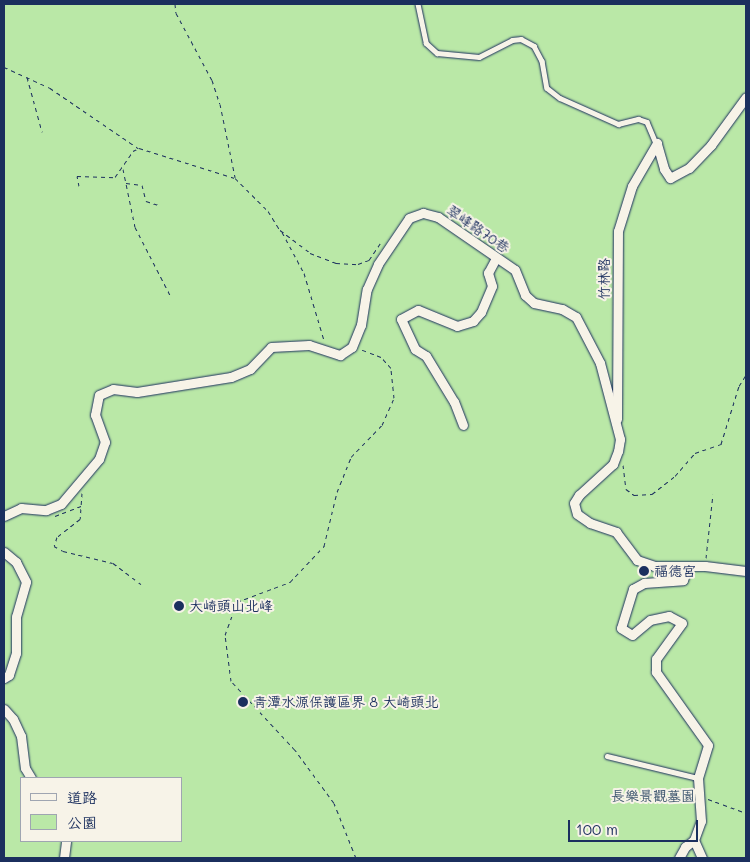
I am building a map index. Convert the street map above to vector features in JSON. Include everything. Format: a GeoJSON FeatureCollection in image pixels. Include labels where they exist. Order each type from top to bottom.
{"type":"FeatureCollection","features":[{"type":"Feature","properties":{"kind":"street"},"geometry":{"type":"LineString","coordinates":[[657,143],[664,169],[670,178],[689,168],[711,145],[746,97]]}},
{"type":"Feature","properties":{"kind":"street","name":"竹林路"},"geometry":{"type":"LineString","coordinates":[[616,424],[618,231],[632,186],[657,143]]}},
{"type":"Feature","properties":{"kind":"street","name":"翠峰路70巷"},"geometry":{"type":"LineString","coordinates":[[352,347],[361,325],[367,289],[378,264],[409,218],[423,213],[438,217],[494,253],[496,258],[515,270],[525,295],[534,303],[562,309],[576,317],[600,363],[620,439],[613,464],[580,494],[574,502],[576,514],[590,523],[616,532],[637,560],[654,566],[706,566],[746,571]]}},
{"type":"Feature","properties":{"kind":"street"},"geometry":{"type":"LineString","coordinates":[[463,425],[454,402],[426,356],[415,349],[401,319],[418,310],[457,326],[473,320],[481,312],[492,286],[488,273],[496,258]]}},
{"type":"Feature","properties":{"kind":"street"},"geometry":{"type":"LineString","coordinates":[[4,516],[21,508],[46,510],[61,504],[99,458],[105,442],[95,415],[99,395],[113,389],[137,392],[231,377],[250,369],[271,347],[288,344],[327,350],[340,355],[352,347]]}},
{"type":"Feature","properties":{"kind":"street"},"geometry":{"type":"LineString","coordinates":[[4,552],[16,562],[26,582],[16,617],[16,653],[9,675],[4,678]]}},
{"type":"Feature","properties":{"kind":"street"},"geometry":{"type":"LineString","coordinates":[[679,858],[685,847],[694,840],[701,821],[698,778],[708,745],[656,672],[656,659],[682,623],[670,616],[650,620],[632,635],[621,628],[633,590],[644,583],[683,580],[688,566]]}},
{"type":"Feature","properties":{"kind":"street"},"geometry":{"type":"LineString","coordinates":[[4,709],[13,719],[21,736],[25,768],[30,777]]}},
{"type":"Feature","properties":{"kind":"street"},"geometry":{"type":"LineString","coordinates":[[694,840],[702,858]]}},
{"type":"Feature","properties":{"kind":"street"},"geometry":{"type":"LineString","coordinates":[[64,858],[66,842]]}},
{"type":"Feature","properties":{"kind":"lane"},"geometry":{"type":"LineString","coordinates":[[418,4],[426,43],[437,53],[479,57],[512,40],[522,39],[534,46],[542,61],[548,88],[554,93],[618,124],[638,118],[647,122],[657,143]]}},
{"type":"Feature","properties":{"kind":"lane"},"geometry":{"type":"LineString","coordinates":[[607,756],[698,778]]}},
{"type":"Feature","properties":{"kind":"path"},"geometry":{"type":"LineString","coordinates":[[175,4],[176,14],[212,80],[220,104],[235,178]]}},
{"type":"Feature","properties":{"kind":"path"},"geometry":{"type":"LineString","coordinates":[[4,67],[50,88],[139,148],[235,178],[268,211],[304,273],[327,350]]}},
{"type":"Feature","properties":{"kind":"path"},"geometry":{"type":"LineString","coordinates":[[26,77],[42,132]]}},
{"type":"Feature","properties":{"kind":"path"},"geometry":{"type":"LineString","coordinates":[[79,186],[78,176],[115,176],[123,168],[133,151],[139,148]]}},
{"type":"Feature","properties":{"kind":"path"},"geometry":{"type":"LineString","coordinates":[[123,168],[135,227],[170,295]]}},
{"type":"Feature","properties":{"kind":"path"},"geometry":{"type":"LineString","coordinates":[[126,183],[142,185],[146,201],[158,205]]}},
{"type":"Feature","properties":{"kind":"path"},"geometry":{"type":"LineString","coordinates":[[280,230],[310,254],[336,263],[358,264],[369,260],[385,238],[396,238]]}},
{"type":"Feature","properties":{"kind":"path"},"geometry":{"type":"LineString","coordinates":[[352,347],[381,357],[392,368],[394,398],[382,425],[351,457],[337,492],[324,546],[290,582],[237,602],[225,635],[231,681],[295,750],[334,803],[356,858]]}},
{"type":"Feature","properties":{"kind":"path"},"geometry":{"type":"LineString","coordinates":[[623,459],[626,489],[634,495],[652,494],[675,476],[695,453],[721,444],[739,386],[746,375]]}},
{"type":"Feature","properties":{"kind":"path"},"geometry":{"type":"LineString","coordinates":[[78,484],[84,498],[80,519],[57,537],[54,546],[63,551],[113,563],[141,584]]}},
{"type":"Feature","properties":{"kind":"path"},"geometry":{"type":"LineString","coordinates":[[706,566],[713,494]]}},
{"type":"Feature","properties":{"kind":"path"},"geometry":{"type":"LineString","coordinates":[[700,800],[714,799],[746,813]]}},
{"type":"Feature","properties":{"kind":"green space","name":"長樂景觀墓園"},"geometry":{"type":"Polygon","coordinates":[[[4,4],[746,4],[746,858],[4,858],[4,4]]]}},
{"type":"Feature","properties":{"kind":"place","name":"福德宮"},"geometry":{"type":"Point","coordinates":[644,571]}},
{"type":"Feature","properties":{"kind":"place","name":"大崎頭山北峰"},"geometry":{"type":"Point","coordinates":[179,606]}},
{"type":"Feature","properties":{"kind":"place","name":"青潭水源保護區界 8 大崎頭北"},"geometry":{"type":"Point","coordinates":[243,702]}}]}
